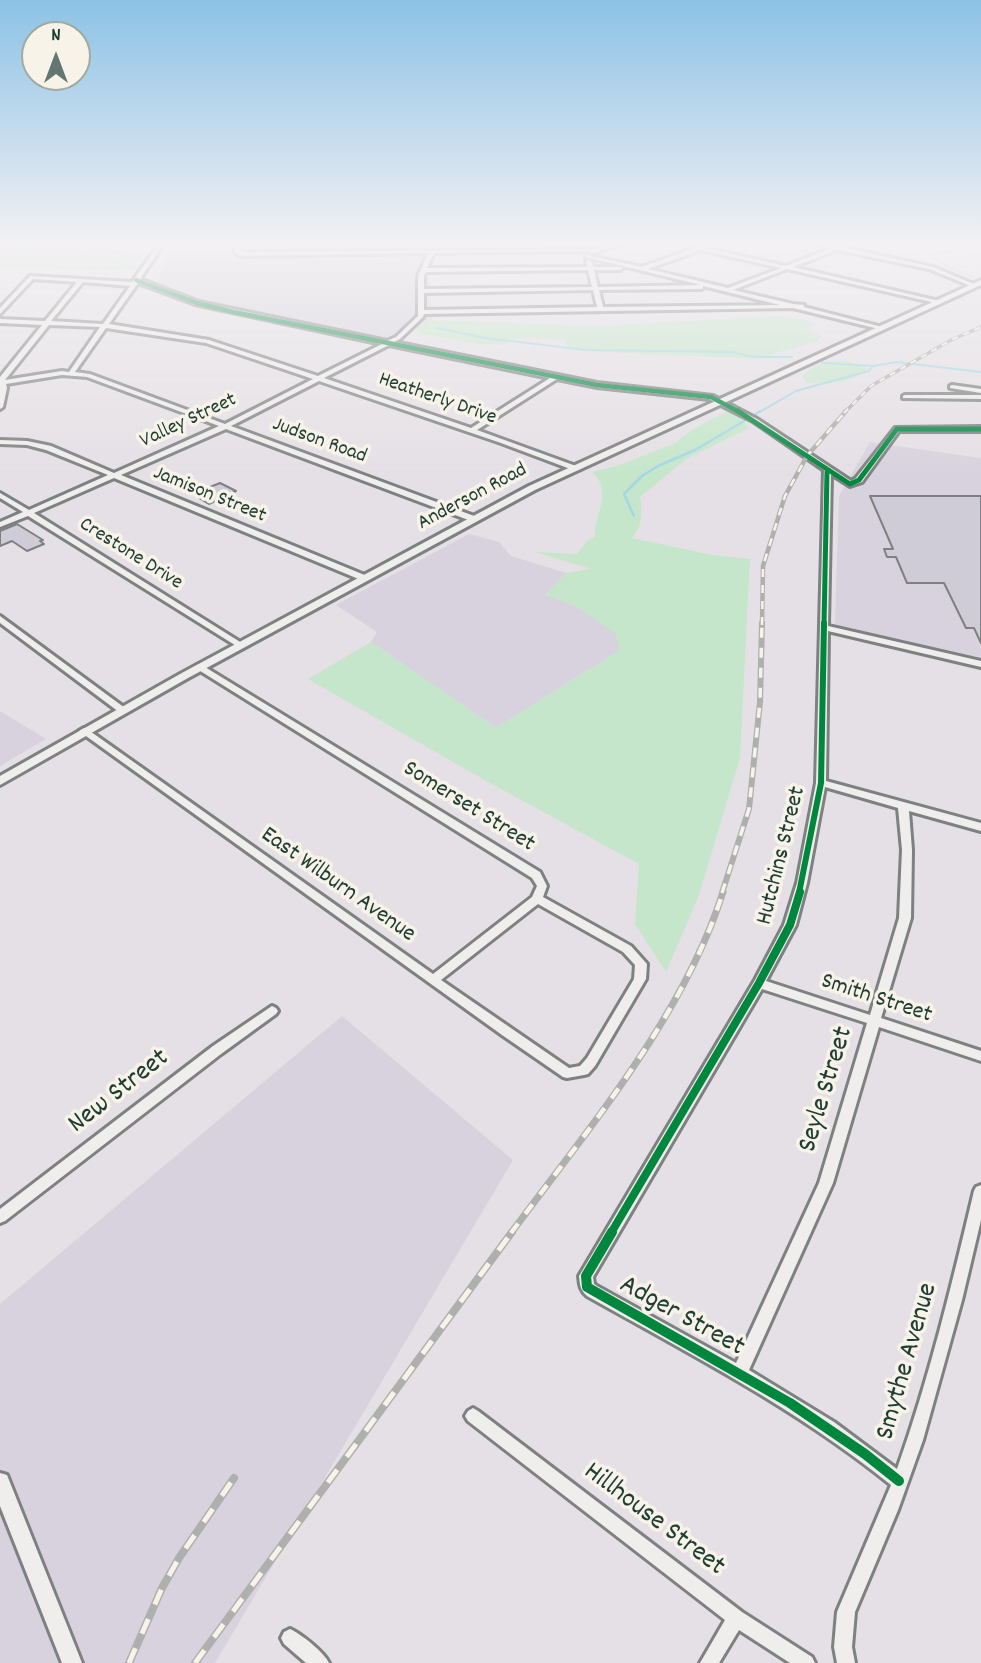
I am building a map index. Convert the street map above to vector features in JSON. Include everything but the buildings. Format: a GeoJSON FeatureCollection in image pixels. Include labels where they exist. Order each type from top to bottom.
{"type":"FeatureCollection","features":[{"type":"Feature","properties":{"kind":"main road","name":"Anderson Road"},"geometry":{"type":"LineString","coordinates":[[0,782],[84,731],[474,519],[573,468],[891,322]]}},
{"type":"Feature","properties":{"kind":"main road"},"geometry":{"type":"LineString","coordinates":[[0,1482],[72,1663]]}},
{"type":"Feature","properties":{"kind":"street","name":"Heatherly Drive"},"geometry":{"type":"LineString","coordinates":[[15,322],[103,325],[207,341],[472,430],[573,468]]}},
{"type":"Feature","properties":{"kind":"street"},"geometry":{"type":"LineString","coordinates":[[1,383],[72,372],[106,322]]}},
{"type":"Feature","properties":{"kind":"street"},"geometry":{"type":"LineString","coordinates":[[288,322],[604,386],[721,400],[755,420],[846,483],[856,482],[897,429],[981,429]]}},
{"type":"Feature","properties":{"kind":"street","name":"Valley Street"},"geometry":{"type":"LineString","coordinates":[[0,525],[225,426],[389,342],[417,322]]}},
{"type":"Feature","properties":{"kind":"street"},"geometry":{"type":"LineString","coordinates":[[859,322],[879,327]]}},
{"type":"Feature","properties":{"kind":"street"},"geometry":{"type":"LineString","coordinates":[[0,407],[4,376],[48,323]]}},
{"type":"Feature","properties":{"kind":"street","name":"Judson Road"},"geometry":{"type":"LineString","coordinates":[[72,372],[88,375],[474,519]]}},
{"type":"Feature","properties":{"kind":"street"},"geometry":{"type":"LineString","coordinates":[[472,430],[557,376]]}},
{"type":"Feature","properties":{"kind":"street"},"geometry":{"type":"LineString","coordinates":[[951,387],[981,391]]}},
{"type":"Feature","properties":{"kind":"street"},"geometry":{"type":"LineString","coordinates":[[905,397],[981,397]]}},
{"type":"Feature","properties":{"kind":"street","name":"Jamison Street"},"geometry":{"type":"LineString","coordinates":[[0,442],[40,445],[364,578]]}},
{"type":"Feature","properties":{"kind":"street","name":"Hutchins Street"},"geometry":{"type":"LineString","coordinates":[[585,1282],[790,925],[802,883],[821,783],[827,471]]}},
{"type":"Feature","properties":{"kind":"street","name":"Crestone Drive"},"geometry":{"type":"LineString","coordinates":[[0,495],[241,645]]}},
{"type":"Feature","properties":{"kind":"street"},"geometry":{"type":"LineString","coordinates":[[0,619],[122,710]]}},
{"type":"Feature","properties":{"kind":"street"},"geometry":{"type":"LineString","coordinates":[[825,628],[981,664]]}},
{"type":"Feature","properties":{"kind":"street","name":"Somerset Street"},"geometry":{"type":"LineString","coordinates":[[200,667],[536,875],[542,887],[537,899]]}},
{"type":"Feature","properties":{"kind":"street","name":"East Wilburn Avenue"},"geometry":{"type":"LineString","coordinates":[[84,731],[567,1073],[584,1070],[640,979],[642,964],[627,949],[537,899]]}},
{"type":"Feature","properties":{"kind":"street"},"geometry":{"type":"LineString","coordinates":[[821,783],[981,827]]}},
{"type":"Feature","properties":{"kind":"street","name":"Seyle Street"},"geometry":{"type":"LineString","coordinates":[[739,1374],[826,1183],[905,918],[907,850],[903,805]]}},
{"type":"Feature","properties":{"kind":"street"},"geometry":{"type":"LineString","coordinates":[[434,979],[537,899]]}},
{"type":"Feature","properties":{"kind":"street","name":"Smith Street"},"geometry":{"type":"LineString","coordinates":[[759,983],[981,1056]]}},
{"type":"Feature","properties":{"kind":"street","name":"New Street"},"geometry":{"type":"LineString","coordinates":[[0,1217],[216,1050],[272,1012]]}},
{"type":"Feature","properties":{"kind":"street","name":"Smythe Avenue"},"geometry":{"type":"LineString","coordinates":[[846,1663],[843,1647],[846,1612],[890,1510],[915,1440],[952,1311],[981,1191]]}},
{"type":"Feature","properties":{"kind":"street","name":"Adger Street"},"geometry":{"type":"LineString","coordinates":[[585,1282],[592,1291],[739,1374],[872,1458],[899,1481]]}},
{"type":"Feature","properties":{"kind":"street","name":"Hillhouse Street"},"geometry":{"type":"LineString","coordinates":[[472,1416],[736,1618],[806,1663]]}},
{"type":"Feature","properties":{"kind":"street"},"geometry":{"type":"LineString","coordinates":[[709,1663],[736,1618]]}},
{"type":"Feature","properties":{"kind":"street"},"geometry":{"type":"LineString","coordinates":[[290,1638],[320,1663]]}},
{"type":"Feature","properties":{"kind":"shaded area"},"geometry":{"type":"Polygon","coordinates":[[[278,322],[428,322],[388,338],[278,322]]]}},
{"type":"Feature","properties":{"kind":"shaded area"},"geometry":{"type":"Polygon","coordinates":[[[870,442],[981,458],[981,660],[835,624],[839,496],[870,442]]]}},
{"type":"Feature","properties":{"kind":"shaded area"},"geometry":{"type":"Polygon","coordinates":[[[469,534],[499,542],[511,556],[566,573],[545,595],[576,606],[616,633],[620,650],[496,728],[371,642],[377,632],[336,605],[469,534]]]}},
{"type":"Feature","properties":{"kind":"shaded area"},"geometry":{"type":"Polygon","coordinates":[[[0,711],[46,739],[0,766],[0,711]]]}},
{"type":"Feature","properties":{"kind":"shaded area"},"geometry":{"type":"Polygon","coordinates":[[[342,1016],[513,1160],[215,1663],[0,1663],[0,1304],[342,1016]]]}},
{"type":"Feature","properties":{"kind":"green space"},"geometry":{"type":"Polygon","coordinates":[[[428,322],[598,326],[678,322],[809,322],[816,325],[805,330],[822,336],[817,342],[775,353],[763,359],[579,351],[566,346],[566,340],[522,338],[503,345],[478,344],[421,334],[415,327],[428,322]]]}},
{"type":"Feature","properties":{"kind":"green space"},"geometry":{"type":"Polygon","coordinates":[[[827,361],[847,361],[868,369],[847,380],[807,383],[802,376],[827,361]]]}},
{"type":"Feature","properties":{"kind":"green space"},"geometry":{"type":"Polygon","coordinates":[[[727,412],[737,413],[749,428],[686,459],[640,497],[641,519],[632,538],[712,555],[750,559],[740,758],[699,895],[666,972],[635,924],[639,864],[308,679],[371,642],[496,728],[620,650],[615,633],[576,606],[545,595],[566,573],[591,569],[535,552],[577,554],[587,541],[595,537],[602,487],[592,472],[620,465],[677,442],[727,412]]]}},
{"type":"Feature","properties":{"kind":"waterway"},"geometry":{"type":"LineString","coordinates":[[437,328],[485,338],[586,350],[732,352],[754,357],[792,357]]}},
{"type":"Feature","properties":{"kind":"waterway"},"geometry":{"type":"LineString","coordinates":[[873,366],[896,362],[981,372]]}},
{"type":"Feature","properties":{"kind":"waterway"},"geometry":{"type":"LineString","coordinates":[[822,363],[873,366]]}},
{"type":"Feature","properties":{"kind":"waterway"},"geometry":{"type":"LineString","coordinates":[[758,413],[796,391],[869,371],[873,366]]}},
{"type":"Feature","properties":{"kind":"waterway"},"geometry":{"type":"LineString","coordinates":[[756,414],[760,411]]}},
{"type":"Feature","properties":{"kind":"waterway"},"geometry":{"type":"LineString","coordinates":[[634,516],[624,494],[642,476],[695,450],[746,420]]}},
{"type":"Feature","properties":{"kind":"railway"},"geometry":{"type":"LineString","coordinates":[[846,411],[871,386],[953,339],[981,327]]}},
{"type":"Feature","properties":{"kind":"railway"},"geometry":{"type":"LineString","coordinates":[[762,625],[763,566],[785,496],[807,456],[846,411]]}},
{"type":"Feature","properties":{"kind":"railway"},"geometry":{"type":"LineString","coordinates":[[722,893],[749,809],[760,702],[762,623]]}},
{"type":"Feature","properties":{"kind":"railway"},"geometry":{"type":"LineString","coordinates":[[511,1233],[602,1112],[659,1027],[706,938],[723,892]]}},
{"type":"Feature","properties":{"kind":"railway"},"geometry":{"type":"LineString","coordinates":[[195,1663],[512,1232]]}},
{"type":"Feature","properties":{"kind":"railway"},"geometry":{"type":"LineString","coordinates":[[129,1663],[162,1588],[179,1558],[234,1478]]}},
{"type":"Feature","properties":{"kind":"cycle path"},"geometry":{"type":"LineString","coordinates":[[282,322],[597,385],[711,397],[755,420],[850,484],[859,480],[897,429],[981,429]]}},
{"type":"Feature","properties":{"kind":"cycle path"},"geometry":{"type":"LineString","coordinates":[[827,471],[821,783],[802,883],[790,925],[759,983],[586,1276],[587,1287],[592,1291],[790,1403],[865,1454],[899,1481]]}}]}
